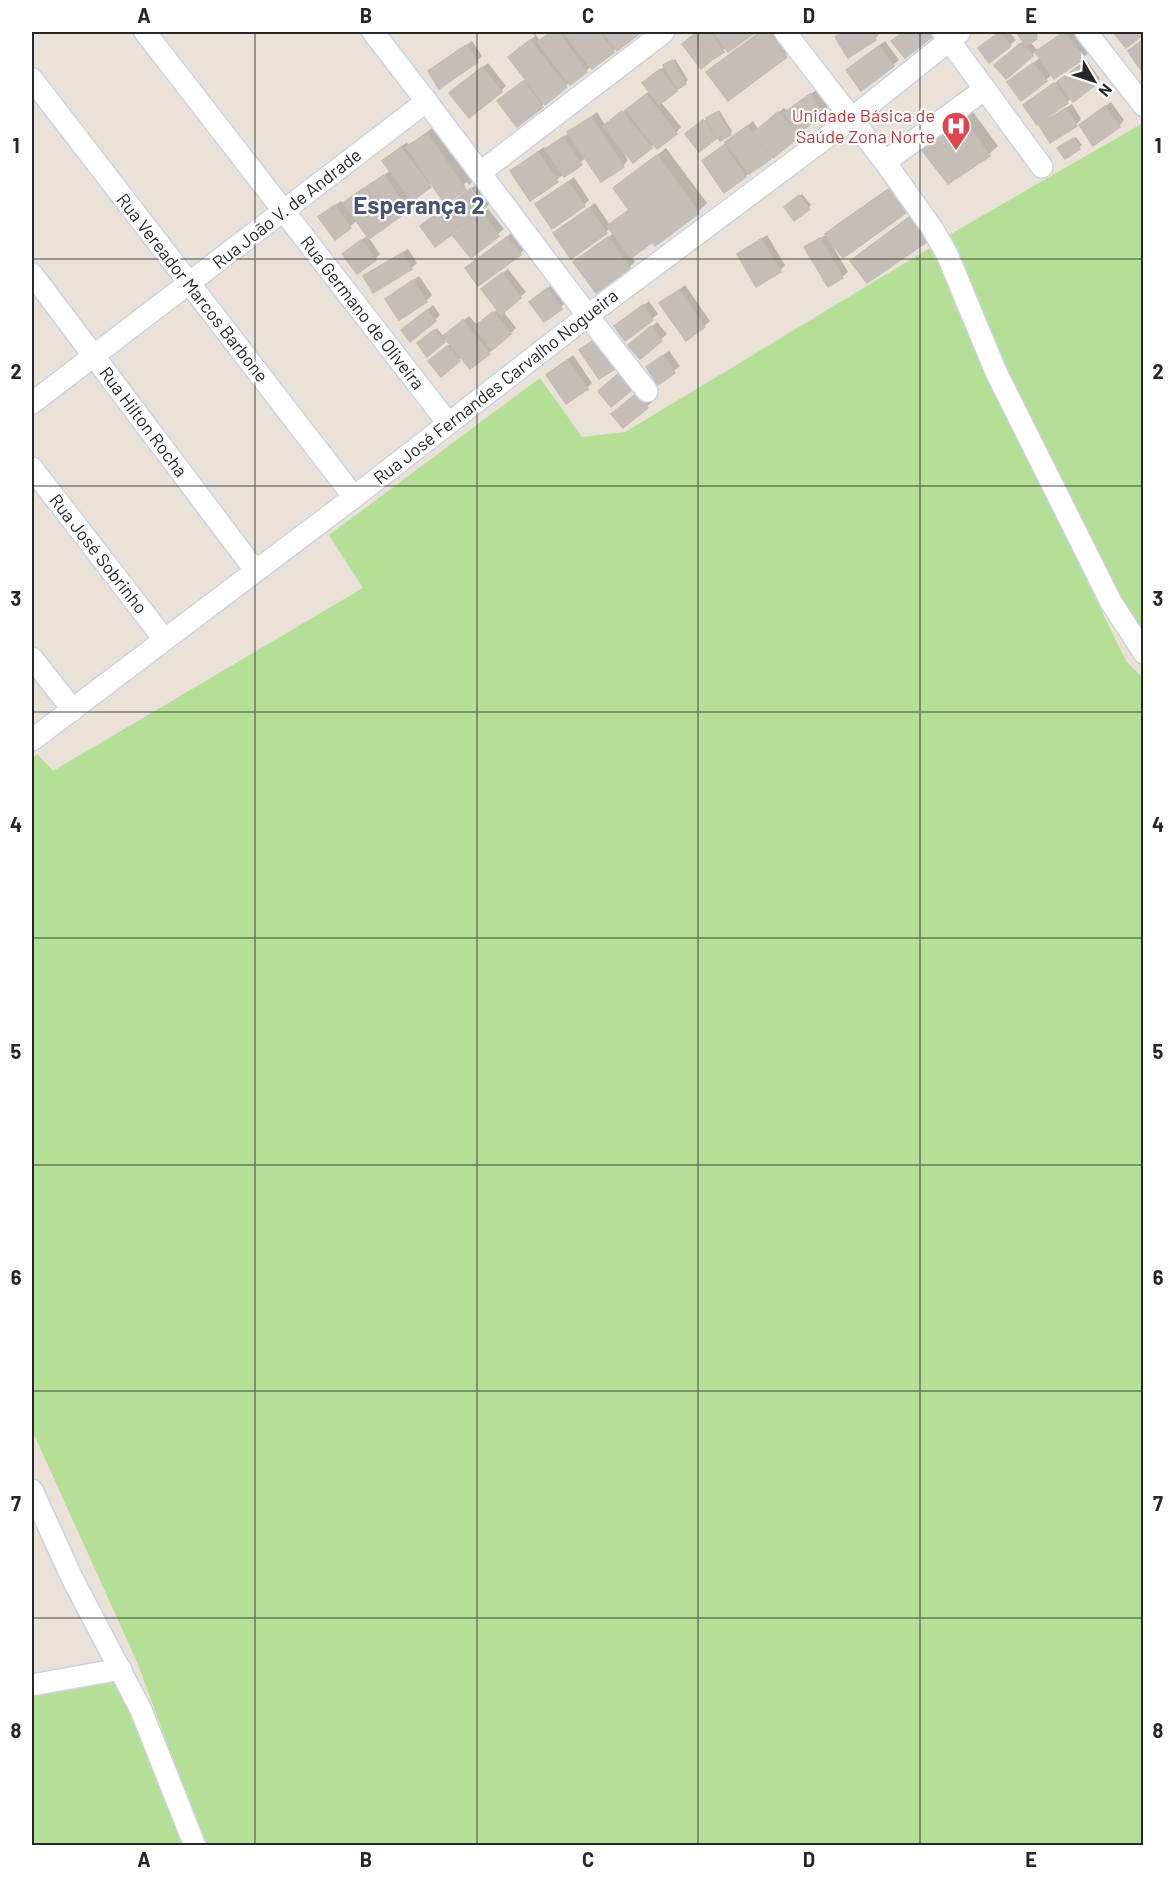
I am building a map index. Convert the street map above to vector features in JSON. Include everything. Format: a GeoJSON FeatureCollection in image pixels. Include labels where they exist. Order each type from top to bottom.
{"type":"FeatureCollection","features":[{"type":"Feature","properties":{"kind":"street","name":"Rua Germano de Oliveira"},"geometry":{"type":"LineString","coordinates":[[145,32],[448,423]]}},
{"type":"Feature","properties":{"kind":"street"},"geometry":{"type":"LineString","coordinates":[[373,32],[481,172],[587,316],[647,391]]}},
{"type":"Feature","properties":{"kind":"street"},"geometry":{"type":"LineString","coordinates":[[481,172],[664,32]]}},
{"type":"Feature","properties":{"kind":"street"},"geometry":{"type":"LineString","coordinates":[[785,32],[885,162],[932,228],[947,254],[996,372],[1111,602],[1143,653]]}},
{"type":"Feature","properties":{"kind":"street"},"geometry":{"type":"LineString","coordinates":[[1086,32],[1143,106]]}},
{"type":"Feature","properties":{"kind":"street"},"geometry":{"type":"LineString","coordinates":[[951,34],[985,89],[1042,167]]}},
{"type":"Feature","properties":{"kind":"street","name":"Rua José Fernandes Carvalho Nogueira"},"geometry":{"type":"LineString","coordinates":[[32,740],[354,497],[587,316],[851,119],[951,34]]}},
{"type":"Feature","properties":{"kind":"street","name":"Rua Vereador Marcos Barbone"},"geometry":{"type":"LineString","coordinates":[[32,79],[354,497]]}},
{"type":"Feature","properties":{"kind":"street"},"geometry":{"type":"LineString","coordinates":[[885,162],[985,89]]}},
{"type":"Feature","properties":{"kind":"street","name":"Rua João V. de Andrade"},"geometry":{"type":"LineString","coordinates":[[32,403],[427,101]]}},
{"type":"Feature","properties":{"kind":"street","name":"Rua Hilton Rocha"},"geometry":{"type":"LineString","coordinates":[[32,274],[255,570]]}},
{"type":"Feature","properties":{"kind":"street","name":"Rua José Sobrinho"},"geometry":{"type":"LineString","coordinates":[[32,468],[164,639]]}},
{"type":"Feature","properties":{"kind":"street"},"geometry":{"type":"LineString","coordinates":[[32,658],[73,710]]}},
{"type":"Feature","properties":{"kind":"street"},"geometry":{"type":"LineString","coordinates":[[32,1490],[72,1578],[141,1710],[195,1845]]}},
{"type":"Feature","properties":{"kind":"street"},"geometry":{"type":"LineString","coordinates":[[32,1685],[121,1669]]}},
{"type":"Feature","properties":{"kind":"green space"},"geometry":{"type":"Polygon","coordinates":[[[1143,123],[1143,643],[1000,364],[960,255],[949,235],[1143,123]]]}},
{"type":"Feature","properties":{"kind":"green space"},"geometry":{"type":"Polygon","coordinates":[[[935,245],[988,378],[1126,661],[1143,678],[1143,1845],[205,1845],[137,1662],[32,1430],[32,759],[37,754],[53,771],[363,588],[329,535],[540,378],[582,437],[625,432],[935,245]]]}},
{"type":"Feature","properties":{"kind":"green space"},"geometry":{"type":"Polygon","coordinates":[[[114,1676],[186,1845],[32,1845],[32,1689],[114,1676]]]}},
{"type":"Feature","properties":{"kind":"building"},"geometry":{"type":"Polygon","coordinates":[[[551,32],[558,32],[587,72],[570,85],[537,42],[551,32]]]}},
{"type":"Feature","properties":{"kind":"building"},"geometry":{"type":"Polygon","coordinates":[[[563,32],[599,32],[614,52],[592,69],[563,32]]]}},
{"type":"Feature","properties":{"kind":"building"},"geometry":{"type":"Polygon","coordinates":[[[603,32],[637,32],[639,34],[617,51],[603,32]]]}},
{"type":"Feature","properties":{"kind":"building"},"geometry":{"type":"Polygon","coordinates":[[[710,32],[724,52],[714,59],[695,33],[710,32]]]}},
{"type":"Feature","properties":{"kind":"building"},"geometry":{"type":"Polygon","coordinates":[[[713,32],[756,32],[728,52],[713,32]]]}},
{"type":"Feature","properties":{"kind":"building"},"geometry":{"type":"Polygon","coordinates":[[[760,32],[769,32],[787,57],[728,101],[706,72],[760,32]]]}},
{"type":"Feature","properties":{"kind":"building"},"geometry":{"type":"Polygon","coordinates":[[[844,32],[871,32],[876,40],[848,58],[835,37],[844,32]]]}},
{"type":"Feature","properties":{"kind":"building"},"geometry":{"type":"Polygon","coordinates":[[[904,32],[927,32],[932,37],[905,58],[891,41],[904,32]]]}},
{"type":"Feature","properties":{"kind":"building"},"geometry":{"type":"Polygon","coordinates":[[[1000,32],[1011,46],[989,63],[978,48],[1000,32]]]}},
{"type":"Feature","properties":{"kind":"building"},"geometry":{"type":"Polygon","coordinates":[[[1016,32],[1032,32],[1037,39],[1026,46],[1016,32]]]}},
{"type":"Feature","properties":{"kind":"building"},"geometry":{"type":"Polygon","coordinates":[[[1064,32],[1085,58],[1054,79],[1035,52],[1064,32]]]}},
{"type":"Feature","properties":{"kind":"building"},"geometry":{"type":"Polygon","coordinates":[[[1113,32],[1144,32],[1144,34],[1126,48],[1113,32]]]}},
{"type":"Feature","properties":{"kind":"building"},"geometry":{"type":"Polygon","coordinates":[[[694,34],[713,59],[701,69],[682,44],[694,34]]]}},
{"type":"Feature","properties":{"kind":"building"},"geometry":{"type":"Polygon","coordinates":[[[1144,39],[1144,67],[1140,69],[1128,51],[1144,39]]]}},
{"type":"Feature","properties":{"kind":"building"},"geometry":{"type":"Polygon","coordinates":[[[530,40],[567,87],[545,105],[508,57],[530,40]]]}},
{"type":"Feature","properties":{"kind":"building"},"geometry":{"type":"Polygon","coordinates":[[[1021,43],[1033,56],[1006,79],[994,65],[1021,43]]]}},
{"type":"Feature","properties":{"kind":"building"},"geometry":{"type":"Polygon","coordinates":[[[466,45],[478,62],[439,89],[428,71],[466,45]]]}},
{"type":"Feature","properties":{"kind":"building"},"geometry":{"type":"Polygon","coordinates":[[[879,46],[894,66],[861,91],[846,70],[879,46]]]}},
{"type":"Feature","properties":{"kind":"building"},"geometry":{"type":"Polygon","coordinates":[[[672,60],[686,84],[678,89],[663,65],[672,60]]]}},
{"type":"Feature","properties":{"kind":"building"},"geometry":{"type":"Polygon","coordinates":[[[1033,63],[1047,81],[1021,101],[1007,82],[1033,63]]]}},
{"type":"Feature","properties":{"kind":"building"},"geometry":{"type":"Polygon","coordinates":[[[1080,65],[1095,85],[1073,102],[1058,81],[1080,65]]]}},
{"type":"Feature","properties":{"kind":"building"},"geometry":{"type":"Polygon","coordinates":[[[482,67],[502,92],[469,118],[449,93],[482,67]]]}},
{"type":"Feature","properties":{"kind":"building"},"geometry":{"type":"Polygon","coordinates":[[[660,69],[677,91],[659,105],[642,83],[660,69]]]}},
{"type":"Feature","properties":{"kind":"building"},"geometry":{"type":"Polygon","coordinates":[[[523,81],[543,107],[517,127],[497,101],[523,81]]]}},
{"type":"Feature","properties":{"kind":"building"},"geometry":{"type":"Polygon","coordinates":[[[1054,83],[1068,103],[1037,125],[1023,105],[1054,83]]]}},
{"type":"Feature","properties":{"kind":"building"},"geometry":{"type":"Polygon","coordinates":[[[646,94],[677,134],[657,149],[626,110],[646,94]]]}},
{"type":"Feature","properties":{"kind":"building"},"geometry":{"type":"Polygon","coordinates":[[[810,94],[824,114],[798,134],[784,113],[810,94]]]}},
{"type":"Feature","properties":{"kind":"building"},"geometry":{"type":"Polygon","coordinates":[[[1105,106],[1120,127],[1093,146],[1079,125],[1105,106]]]}},
{"type":"Feature","properties":{"kind":"building"},"geometry":{"type":"Polygon","coordinates":[[[1066,108],[1077,126],[1050,143],[1039,125],[1066,108]]]}},
{"type":"Feature","properties":{"kind":"building"},"geometry":{"type":"Polygon","coordinates":[[[622,111],[652,148],[633,163],[603,126],[622,111]]]}},
{"type":"Feature","properties":{"kind":"building"},"geometry":{"type":"Polygon","coordinates":[[[717,112],[731,135],[720,141],[706,118],[717,112]]]}},
{"type":"Feature","properties":{"kind":"building"},"geometry":{"type":"Polygon","coordinates":[[[778,112],[799,137],[773,158],[753,133],[778,112]]]}},
{"type":"Feature","properties":{"kind":"building"},"geometry":{"type":"Polygon","coordinates":[[[591,117],[624,167],[601,182],[567,132],[591,117]]]}},
{"type":"Feature","properties":{"kind":"building","name":"Unidade Básica de Saúde Zona Norte"},"geometry":{"type":"Polygon","coordinates":[[[964,119],[990,156],[948,184],[921,149],[964,119]]]}},
{"type":"Feature","properties":{"kind":"building"},"geometry":{"type":"Polygon","coordinates":[[[703,120],[717,138],[699,152],[685,134],[703,120]]]}},
{"type":"Feature","properties":{"kind":"building"},"geometry":{"type":"Polygon","coordinates":[[[747,126],[771,159],[749,174],[725,142],[747,126]]]}},
{"type":"Feature","properties":{"kind":"building"},"geometry":{"type":"Polygon","coordinates":[[[427,133],[466,190],[445,204],[406,147],[427,133]]]}},
{"type":"Feature","properties":{"kind":"building"},"geometry":{"type":"Polygon","coordinates":[[[563,137],[582,165],[564,177],[545,149],[563,137]]]}},
{"type":"Feature","properties":{"kind":"building"},"geometry":{"type":"Polygon","coordinates":[[[1073,138],[1080,149],[1065,159],[1057,148],[1073,138]]]}},
{"type":"Feature","properties":{"kind":"building"},"geometry":{"type":"Polygon","coordinates":[[[724,145],[746,177],[724,193],[702,161],[724,145]]]}},
{"type":"Feature","properties":{"kind":"building"},"geometry":{"type":"Polygon","coordinates":[[[401,147],[431,187],[412,201],[382,161],[401,147]]]}},
{"type":"Feature","properties":{"kind":"building"},"geometry":{"type":"Polygon","coordinates":[[[538,152],[558,182],[530,201],[510,171],[538,152]]]}},
{"type":"Feature","properties":{"kind":"building"},"geometry":{"type":"Polygon","coordinates":[[[657,155],[699,213],[655,246],[613,188],[657,155]]]}},
{"type":"Feature","properties":{"kind":"building"},"geometry":{"type":"Polygon","coordinates":[[[384,175],[408,211],[391,223],[366,187],[384,175]]]}},
{"type":"Feature","properties":{"kind":"building"},"geometry":{"type":"Polygon","coordinates":[[[568,182],[585,206],[552,229],[535,204],[568,182]]]}},
{"type":"Feature","properties":{"kind":"building"},"geometry":{"type":"Polygon","coordinates":[[[364,188],[390,224],[369,239],[343,203],[364,188]]]}},
{"type":"Feature","properties":{"kind":"building"},"geometry":{"type":"Polygon","coordinates":[[[890,188],[907,212],[843,258],[825,234],[890,188]]]}},
{"type":"Feature","properties":{"kind":"building"},"geometry":{"type":"Polygon","coordinates":[[[470,189],[485,210],[435,247],[420,226],[470,189]]]}},
{"type":"Feature","properties":{"kind":"building"},"geometry":{"type":"Polygon","coordinates":[[[799,195],[810,209],[794,221],[784,207],[799,195]]]}},
{"type":"Feature","properties":{"kind":"building"},"geometry":{"type":"Polygon","coordinates":[[[335,205],[351,228],[335,240],[318,217],[335,205]]]}},
{"type":"Feature","properties":{"kind":"building"},"geometry":{"type":"Polygon","coordinates":[[[589,208],[607,233],[571,259],[553,233],[589,208]]]}},
{"type":"Feature","properties":{"kind":"building"},"geometry":{"type":"Polygon","coordinates":[[[629,210],[653,242],[631,258],[607,226],[629,210]]]}},
{"type":"Feature","properties":{"kind":"building"},"geometry":{"type":"Polygon","coordinates":[[[482,213],[499,236],[471,258],[453,236],[482,213]]]}},
{"type":"Feature","properties":{"kind":"building"},"geometry":{"type":"Polygon","coordinates":[[[910,217],[928,241],[867,283],[850,261],[910,217]]]}},
{"type":"Feature","properties":{"kind":"building"},"geometry":{"type":"Polygon","coordinates":[[[507,237],[521,255],[478,286],[465,268],[507,237]]]}},
{"type":"Feature","properties":{"kind":"building"},"geometry":{"type":"Polygon","coordinates":[[[608,237],[630,268],[596,293],[573,262],[608,237]]]}},
{"type":"Feature","properties":{"kind":"building"},"geometry":{"type":"Polygon","coordinates":[[[820,238],[843,278],[828,287],[804,247],[820,238]]]}},
{"type":"Feature","properties":{"kind":"building"},"geometry":{"type":"Polygon","coordinates":[[[761,239],[781,272],[756,287],[737,254],[761,239]]]}},
{"type":"Feature","properties":{"kind":"building"},"geometry":{"type":"Polygon","coordinates":[[[361,240],[376,260],[357,274],[342,254],[361,240]]]}},
{"type":"Feature","properties":{"kind":"building"},"geometry":{"type":"Polygon","coordinates":[[[402,253],[412,269],[373,293],[363,276],[402,253]]]}},
{"type":"Feature","properties":{"kind":"building"},"geometry":{"type":"Polygon","coordinates":[[[502,273],[521,298],[501,315],[481,289],[502,273]]]}},
{"type":"Feature","properties":{"kind":"building"},"geometry":{"type":"Polygon","coordinates":[[[413,280],[427,302],[399,320],[385,299],[413,280]]]}},
{"type":"Feature","properties":{"kind":"building"},"geometry":{"type":"Polygon","coordinates":[[[547,288],[562,309],[544,322],[529,302],[547,288]]]}},
{"type":"Feature","properties":{"kind":"building"},"geometry":{"type":"Polygon","coordinates":[[[679,290],[705,327],[686,341],[659,303],[679,290]]]}},
{"type":"Feature","properties":{"kind":"building"},"geometry":{"type":"Polygon","coordinates":[[[643,305],[653,320],[625,341],[614,326],[643,305]]]}},
{"type":"Feature","properties":{"kind":"building"},"geometry":{"type":"Polygon","coordinates":[[[427,310],[436,321],[410,342],[401,330],[427,310]]]}},
{"type":"Feature","properties":{"kind":"building"},"geometry":{"type":"Polygon","coordinates":[[[493,312],[511,334],[492,350],[474,327],[493,312]]]}},
{"type":"Feature","properties":{"kind":"building"},"geometry":{"type":"Polygon","coordinates":[[[463,320],[490,354],[470,369],[443,336],[463,320]]]}},
{"type":"Feature","properties":{"kind":"building"},"geometry":{"type":"Polygon","coordinates":[[[651,326],[662,341],[640,359],[628,345],[651,326]]]}},
{"type":"Feature","properties":{"kind":"building"},"geometry":{"type":"Polygon","coordinates":[[[434,330],[445,342],[427,357],[417,343],[434,330]]]}},
{"type":"Feature","properties":{"kind":"building"},"geometry":{"type":"Polygon","coordinates":[[[595,339],[615,369],[599,379],[579,350],[595,339]]]}},
{"type":"Feature","properties":{"kind":"building"},"geometry":{"type":"Polygon","coordinates":[[[447,346],[460,361],[441,377],[428,361],[447,346]]]}},
{"type":"Feature","properties":{"kind":"building"},"geometry":{"type":"Polygon","coordinates":[[[663,355],[675,373],[658,385],[646,367],[663,355]]]}},
{"type":"Feature","properties":{"kind":"building"},"geometry":{"type":"Polygon","coordinates":[[[567,360],[588,389],[566,404],[546,375],[567,360]]]}},
{"type":"Feature","properties":{"kind":"building"},"geometry":{"type":"Polygon","coordinates":[[[618,374],[632,390],[611,407],[598,391],[618,374]]]}},
{"type":"Feature","properties":{"kind":"building"},"geometry":{"type":"Polygon","coordinates":[[[636,394],[648,408],[623,428],[611,414],[636,394]]]}},
{"type":"Feature","properties":{"kind":"place","name":"Unidade Básica de Saúde Zona Norte"},"geometry":{"type":"Point","coordinates":[956,152]}},
{"type":"Feature","properties":{"kind":"district","name":"Esperança 2"},"geometry":{"type":"Point","coordinates":[419,206]}}]}
